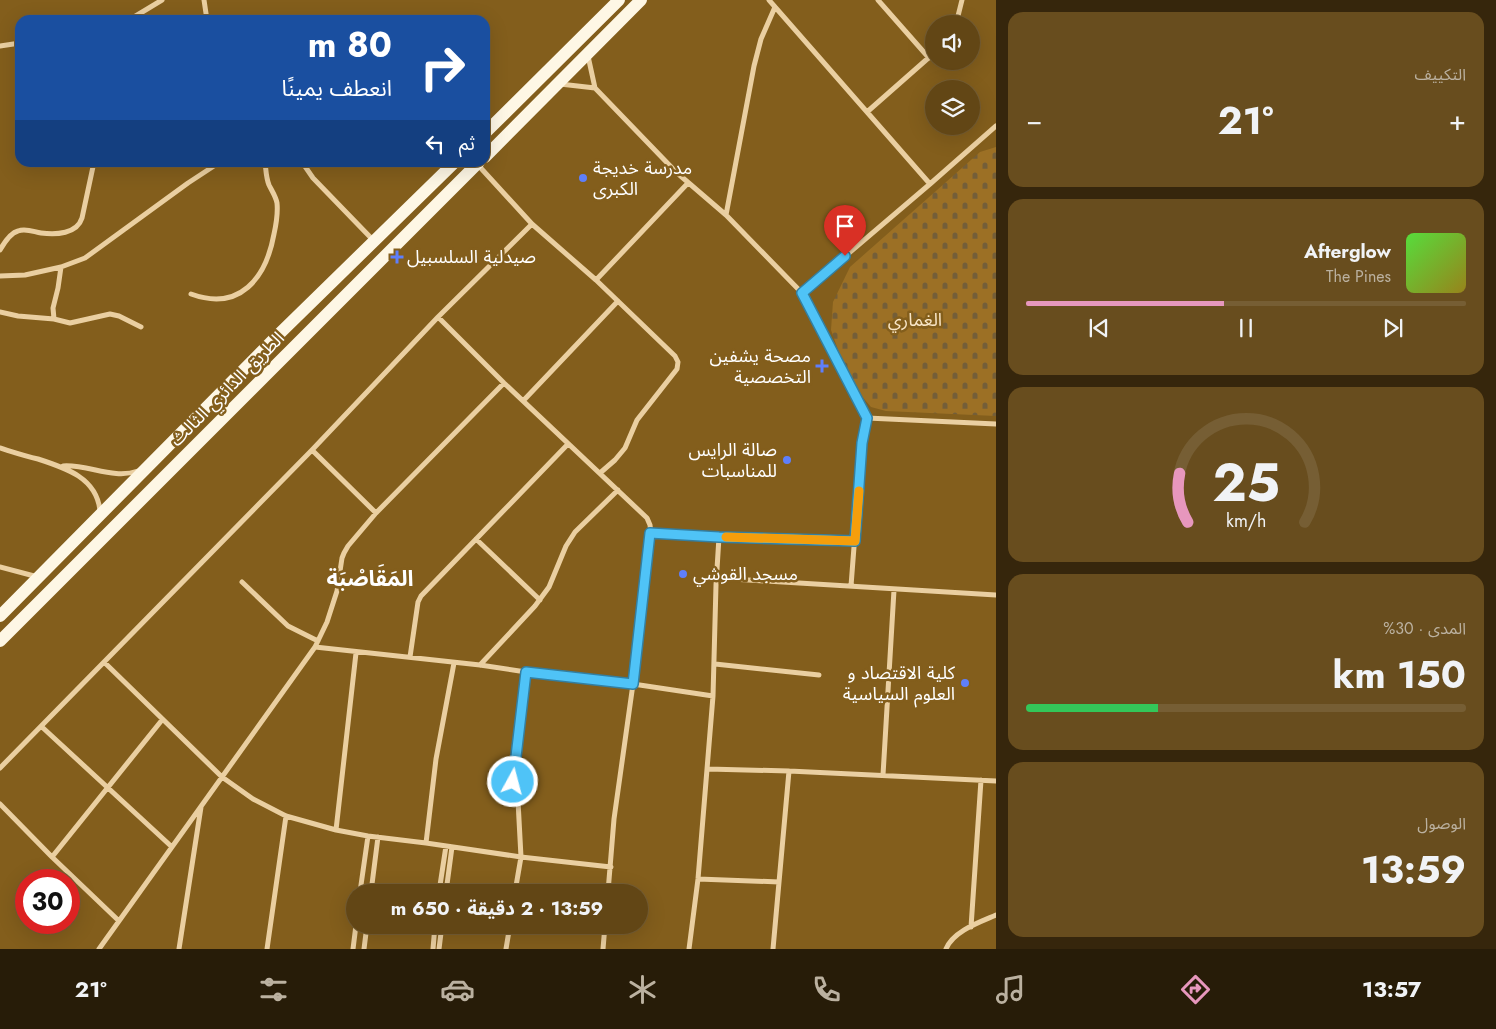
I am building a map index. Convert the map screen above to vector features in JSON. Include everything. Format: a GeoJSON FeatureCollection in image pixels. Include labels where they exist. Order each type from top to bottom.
{"type":"FeatureCollection","features":[{"type":"Feature","properties":{"kind":"main road"},"geometry":{"type":"LineString","coordinates":[[490,128],[619,0]]}},
{"type":"Feature","properties":{"kind":"main road","name":"الطريق الدائري الثالث"},"geometry":{"type":"LineString","coordinates":[[490,152],[641,0]]}},
{"type":"Feature","properties":{"kind":"main road","name":"الطريق الدائري الثالث"},"geometry":{"type":"LineString","coordinates":[[0,616],[276,337],[450,167]]}},
{"type":"Feature","properties":{"kind":"main road","name":"الطريق الدائري الثالث"},"geometry":{"type":"LineString","coordinates":[[0,641],[475,167]]}},
{"type":"Feature","properties":{"kind":"main road"},"geometry":{"type":"LineString","coordinates":[[341,273],[355,286]]}},
{"type":"Feature","properties":{"kind":"street"},"geometry":{"type":"LineString","coordinates":[[136,15],[162,0]]}},
{"type":"Feature","properties":{"kind":"street"},"geometry":{"type":"LineString","coordinates":[[204,0],[206,15]]}},
{"type":"Feature","properties":{"kind":"street"},"geometry":{"type":"LineString","coordinates":[[769,0],[930,184]]}},
{"type":"Feature","properties":{"kind":"street"},"geometry":{"type":"LineString","coordinates":[[878,0],[925,53]]}},
{"type":"Feature","properties":{"kind":"street"},"geometry":{"type":"LineString","coordinates":[[958,15],[962,0]]}},
{"type":"Feature","properties":{"kind":"street"},"geometry":{"type":"LineString","coordinates":[[726,215],[754,66],[762,39],[775,7]]}},
{"type":"Feature","properties":{"kind":"street"},"geometry":{"type":"LineString","coordinates":[[0,46],[15,44]]}},
{"type":"Feature","properties":{"kind":"street"},"geometry":{"type":"LineString","coordinates":[[587,53],[595,88],[688,183],[726,215],[802,293],[867,418],[862,443],[850,586]]}},
{"type":"Feature","properties":{"kind":"street"},"geometry":{"type":"LineString","coordinates":[[867,112],[925,61]]}},
{"type":"Feature","properties":{"kind":"street"},"geometry":{"type":"LineString","coordinates":[[558,84],[595,88]]}},
{"type":"Feature","properties":{"kind":"street"},"geometry":{"type":"LineString","coordinates":[[802,293],[996,126]]}},
{"type":"Feature","properties":{"kind":"street"},"geometry":{"type":"LineString","coordinates":[[0,250],[10,237],[18,231],[27,230],[54,234],[78,226],[82,218],[93,167]]}},
{"type":"Feature","properties":{"kind":"street"},"geometry":{"type":"LineString","coordinates":[[0,276],[25,274],[74,263],[89,255],[212,167]]}},
{"type":"Feature","properties":{"kind":"street"},"geometry":{"type":"LineString","coordinates":[[191,294],[204,299],[217,300],[244,291],[267,262],[272,248],[277,203],[266,176],[265,167]]}},
{"type":"Feature","properties":{"kind":"street"},"geometry":{"type":"LineString","coordinates":[[306,167],[374,241]]}},
{"type":"Feature","properties":{"kind":"street"},"geometry":{"type":"LineString","coordinates":[[486,167],[532,224],[596,280],[675,356],[678,362],[678,369],[637,420],[625,448],[600,474]]}},
{"type":"Feature","properties":{"kind":"street"},"geometry":{"type":"LineString","coordinates":[[596,280],[688,183]]}},
{"type":"Feature","properties":{"kind":"street"},"geometry":{"type":"LineString","coordinates":[[0,768],[312,450],[438,317],[532,224]]}},
{"type":"Feature","properties":{"kind":"street"},"geometry":{"type":"LineString","coordinates":[[54,319],[53,308],[61,267]]}},
{"type":"Feature","properties":{"kind":"street"},"geometry":{"type":"LineString","coordinates":[[523,401],[618,301]]}},
{"type":"Feature","properties":{"kind":"street"},"geometry":{"type":"LineString","coordinates":[[0,312],[70,323],[110,314],[141,326]]}},
{"type":"Feature","properties":{"kind":"street"},"geometry":{"type":"LineString","coordinates":[[438,317],[504,383],[647,518],[650,525],[633,684],[614,819],[609,884]]}},
{"type":"Feature","properties":{"kind":"street"},"geometry":{"type":"LineString","coordinates":[[99,949],[315,647],[327,622],[337,591],[344,553],[376,513],[504,383]]}},
{"type":"Feature","properties":{"kind":"street"},"geometry":{"type":"LineString","coordinates":[[867,418],[996,424]]}},
{"type":"Feature","properties":{"kind":"street"},"geometry":{"type":"LineString","coordinates":[[410,657],[418,602],[421,596],[568,444]]}},
{"type":"Feature","properties":{"kind":"street"},"geometry":{"type":"LineString","coordinates":[[0,448],[60,466],[78,476],[91,486],[97,496],[101,514]]}},
{"type":"Feature","properties":{"kind":"street"},"geometry":{"type":"LineString","coordinates":[[312,450],[376,513]]}},
{"type":"Feature","properties":{"kind":"street"},"geometry":{"type":"LineString","coordinates":[[60,466],[78,466],[114,474],[133,473],[148,468]]}},
{"type":"Feature","properties":{"kind":"street"},"geometry":{"type":"LineString","coordinates":[[480,665],[540,600],[549,587],[566,546],[575,532],[618,490]]}},
{"type":"Feature","properties":{"kind":"street"},"geometry":{"type":"LineString","coordinates":[[650,533],[855,541]]}},
{"type":"Feature","properties":{"kind":"street"},"geometry":{"type":"LineString","coordinates":[[689,949],[698,879],[708,769],[715,664],[716,578],[719,537]]}},
{"type":"Feature","properties":{"kind":"street"},"geometry":{"type":"LineString","coordinates":[[476,539],[540,600]]}},
{"type":"Feature","properties":{"kind":"street"},"geometry":{"type":"LineString","coordinates":[[0,567],[38,578]]}},
{"type":"Feature","properties":{"kind":"street"},"geometry":{"type":"LineString","coordinates":[[716,578],[996,595]]}},
{"type":"Feature","properties":{"kind":"street"},"geometry":{"type":"LineString","coordinates":[[242,582],[285,623],[305,636],[318,641]]}},
{"type":"Feature","properties":{"kind":"street"},"geometry":{"type":"LineString","coordinates":[[883,776],[894,590]]}},
{"type":"Feature","properties":{"kind":"street"},"geometry":{"type":"LineString","coordinates":[[315,647],[356,653],[480,665],[713,696]]}},
{"type":"Feature","properties":{"kind":"street"},"geometry":{"type":"LineString","coordinates":[[336,830],[356,653]]}},
{"type":"Feature","properties":{"kind":"street"},"geometry":{"type":"LineString","coordinates":[[104,662],[222,778],[254,799],[286,816],[336,830],[368,836],[520,857],[610,867]]}},
{"type":"Feature","properties":{"kind":"street"},"geometry":{"type":"LineString","coordinates":[[426,843],[436,760],[454,662]]}},
{"type":"Feature","properties":{"kind":"street"},"geometry":{"type":"LineString","coordinates":[[715,664],[819,675]]}},
{"type":"Feature","properties":{"kind":"street"},"geometry":{"type":"LineString","coordinates":[[516,884],[520,857],[518,801],[513,782],[526,672]]}},
{"type":"Feature","properties":{"kind":"street"},"geometry":{"type":"LineString","coordinates":[[52,857],[162,720]]}},
{"type":"Feature","properties":{"kind":"street"},"geometry":{"type":"LineString","coordinates":[[42,727],[172,847]]}},
{"type":"Feature","properties":{"kind":"street"},"geometry":{"type":"LineString","coordinates":[[708,769],[789,771],[996,782]]}},
{"type":"Feature","properties":{"kind":"street"},"geometry":{"type":"LineString","coordinates":[[773,949],[789,771]]}},
{"type":"Feature","properties":{"kind":"street"},"geometry":{"type":"LineString","coordinates":[[971,927],[981,780]]}},
{"type":"Feature","properties":{"kind":"street"},"geometry":{"type":"LineString","coordinates":[[0,804],[119,921]]}},
{"type":"Feature","properties":{"kind":"street"},"geometry":{"type":"LineString","coordinates":[[178,949],[202,804]]}},
{"type":"Feature","properties":{"kind":"street"},"geometry":{"type":"LineString","coordinates":[[267,949],[286,816]]}},
{"type":"Feature","properties":{"kind":"street"},"geometry":{"type":"LineString","coordinates":[[361,884],[368,836]]}},
{"type":"Feature","properties":{"kind":"street"},"geometry":{"type":"LineString","coordinates":[[372,884],[378,837]]}},
{"type":"Feature","properties":{"kind":"street"},"geometry":{"type":"LineString","coordinates":[[441,884],[449,847]]}},
{"type":"Feature","properties":{"kind":"street"},"geometry":{"type":"LineString","coordinates":[[447,884],[449,847]]}},
{"type":"Feature","properties":{"kind":"street"},"geometry":{"type":"LineString","coordinates":[[698,879],[779,882]]}},
{"type":"Feature","properties":{"kind":"street"},"geometry":{"type":"LineString","coordinates":[[946,949],[955,937],[966,929],[996,915]]}},
{"type":"Feature","properties":{"kind":"street"},"geometry":{"type":"LineString","coordinates":[[353,949],[355,934]]}},
{"type":"Feature","properties":{"kind":"street"},"geometry":{"type":"LineString","coordinates":[[364,949],[366,934]]}},
{"type":"Feature","properties":{"kind":"street"},"geometry":{"type":"LineString","coordinates":[[432,949],[434,934]]}},
{"type":"Feature","properties":{"kind":"street"},"geometry":{"type":"LineString","coordinates":[[439,949],[441,934]]}},
{"type":"Feature","properties":{"kind":"street"},"geometry":{"type":"LineString","coordinates":[[506,949],[508,934]]}},
{"type":"Feature","properties":{"kind":"street"},"geometry":{"type":"LineString","coordinates":[[603,949],[604,934]]}},
{"type":"Feature","properties":{"kind":"green space","name":"الغماري"},"geometry":{"type":"Polygon","coordinates":[[[996,147],[996,416],[886,411],[871,407],[859,393],[842,361],[831,330],[833,302],[850,267],[980,152],[996,147]]]}},
{"type":"Feature","properties":{"kind":"slow traffic"},"geometry":{"type":"LineString","coordinates":[[726,537],[855,541],[859,491]]}},
{"type":"Feature","properties":{"kind":"place","name":"مدرسة خديجة الكبرى"},"geometry":{"type":"Point","coordinates":[583,178]}},
{"type":"Feature","properties":{"kind":"place","name":"صيدلية السلسبيل"},"geometry":{"type":"Point","coordinates":[397,257]}},
{"type":"Feature","properties":{"kind":"place","name":"مصحة يشفين التخصصية"},"geometry":{"type":"Point","coordinates":[822,366]}},
{"type":"Feature","properties":{"kind":"place","name":"صالة الرايس للمناسبات"},"geometry":{"type":"Point","coordinates":[787,460]}},
{"type":"Feature","properties":{"kind":"place","name":"مسجد القوشي"},"geometry":{"type":"Point","coordinates":[683,574]}},
{"type":"Feature","properties":{"kind":"place","name":"كلية الاقتصاد و العلوم السياسية"},"geometry":{"type":"Point","coordinates":[965,683]}},
{"type":"Feature","properties":{"kind":"district","name":"المَقَاصْبَة"},"geometry":{"type":"Point","coordinates":[370,578]}},
{"type":"Feature","properties":{"kind":"route"},"geometry":{"type":"LineString","coordinates":[[513,782],[526,672],[633,684],[650,533],[855,541],[862,443],[867,418],[802,293],[845,256]]}}]}
